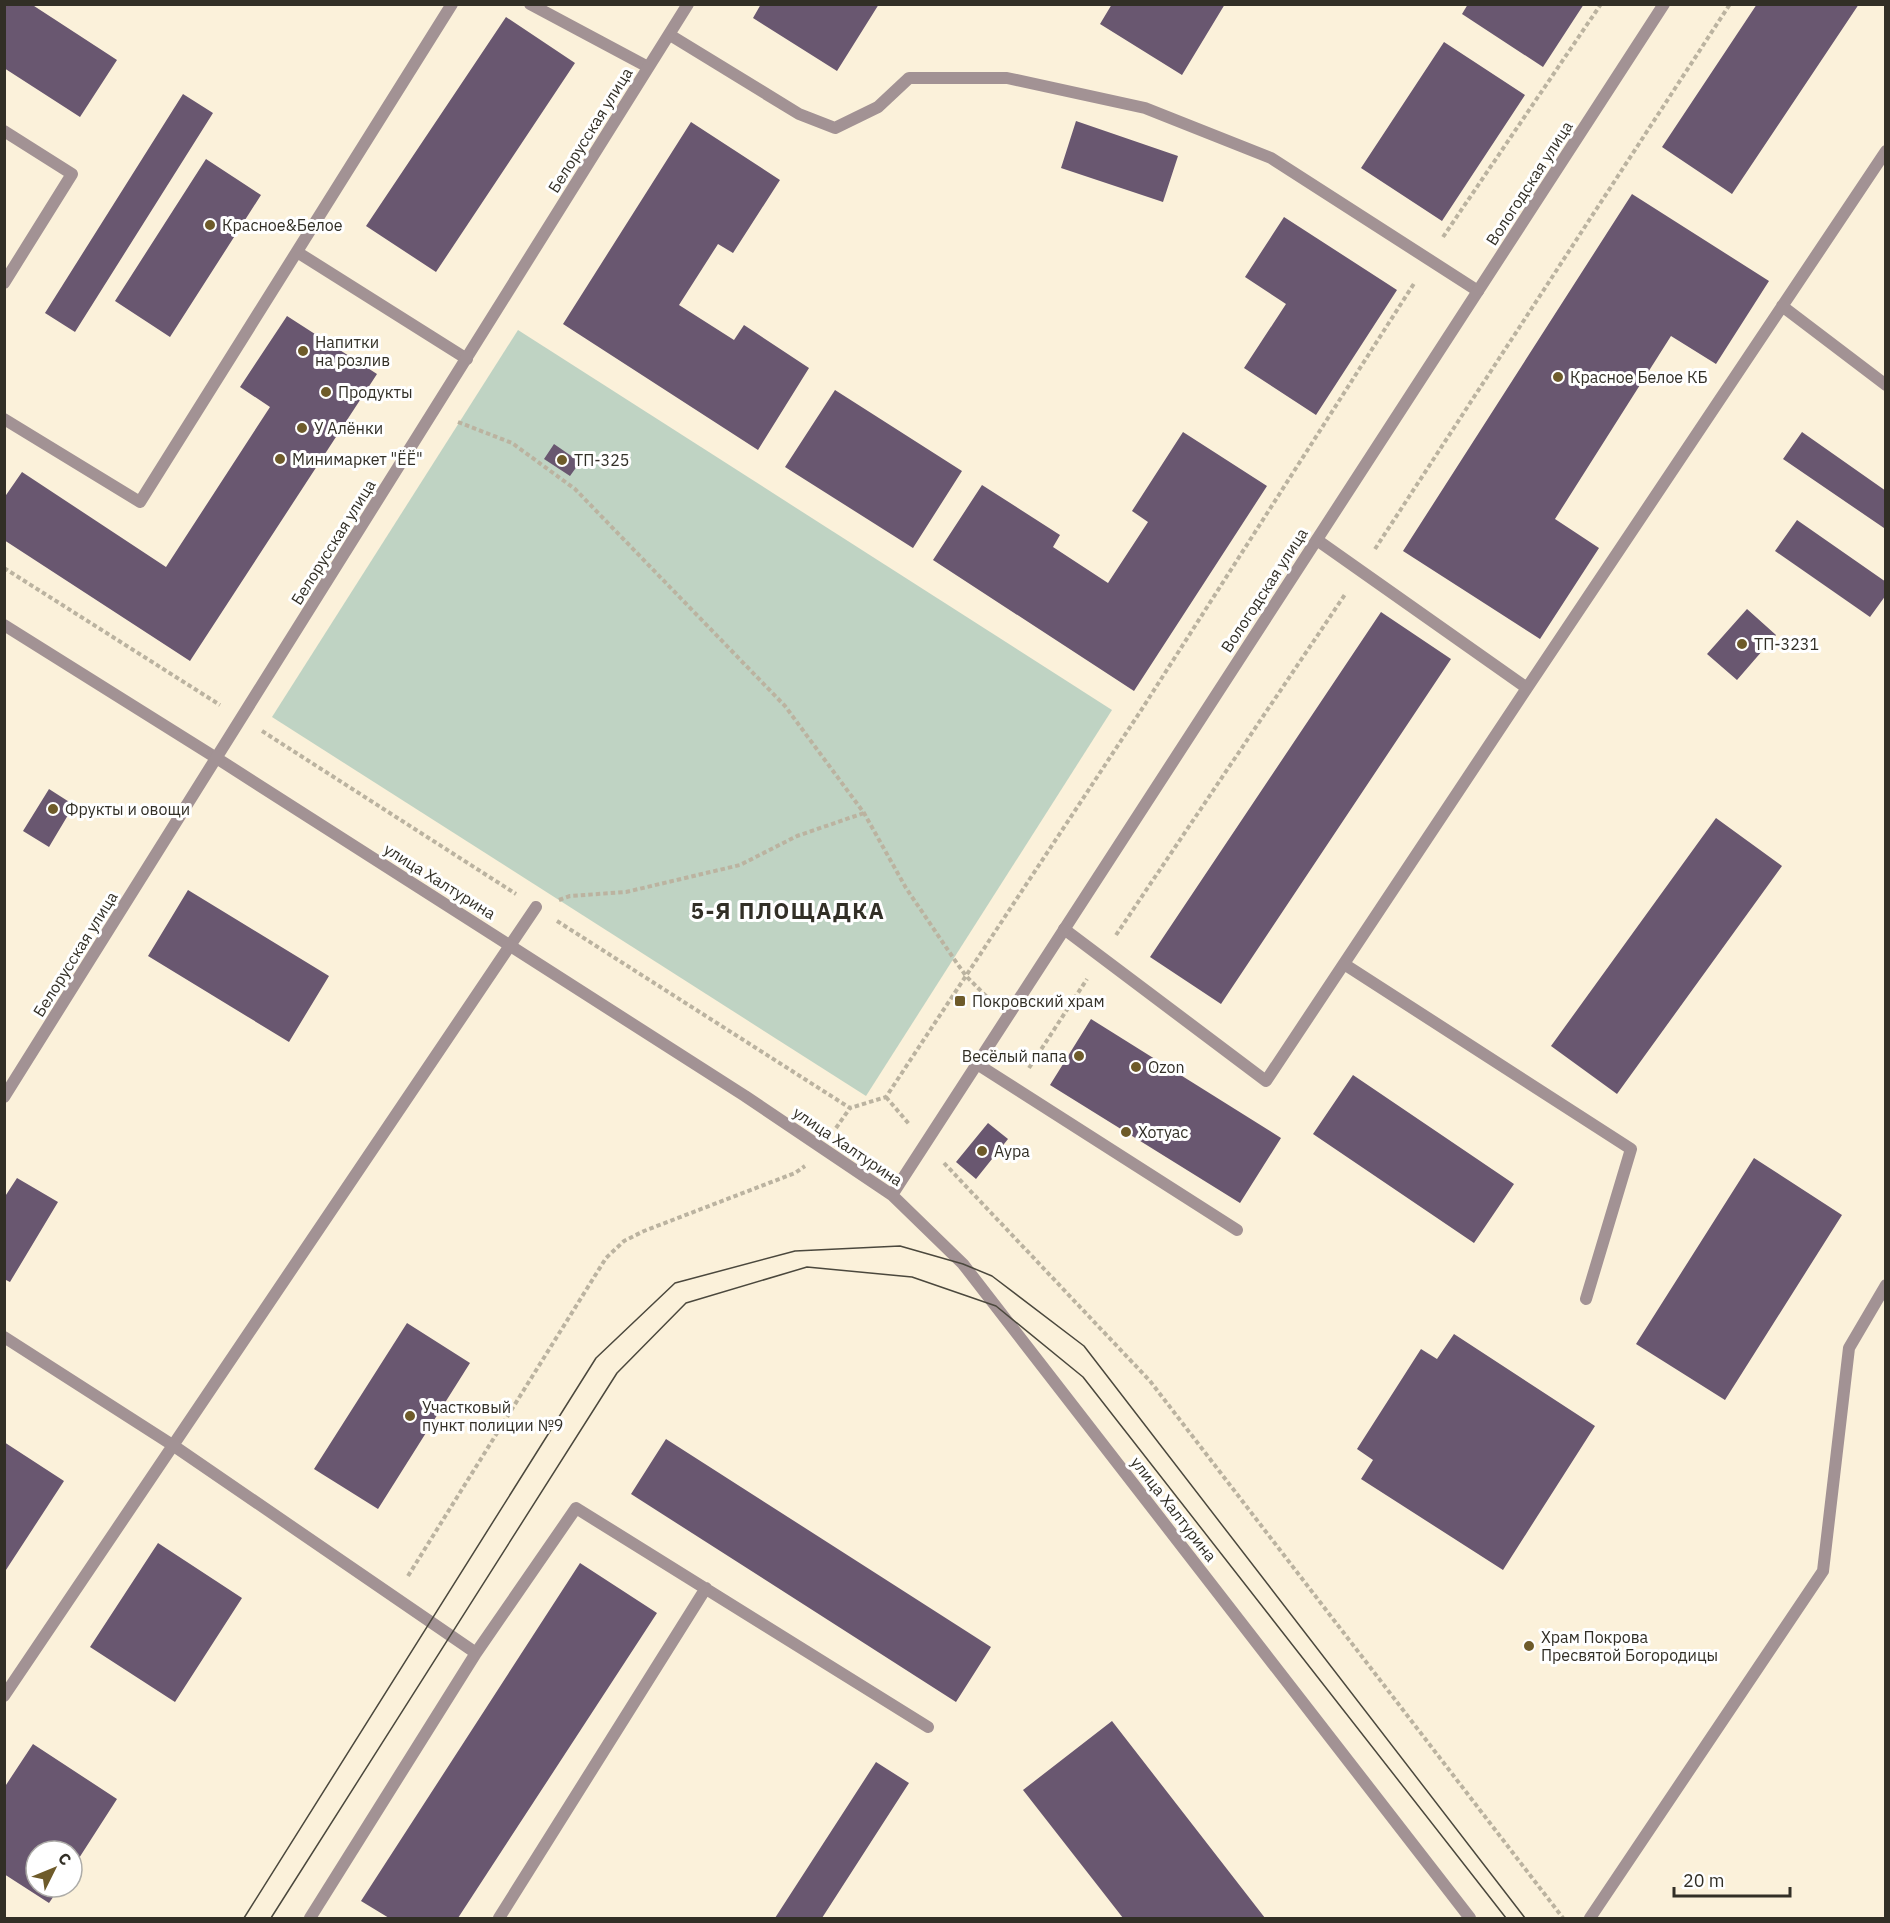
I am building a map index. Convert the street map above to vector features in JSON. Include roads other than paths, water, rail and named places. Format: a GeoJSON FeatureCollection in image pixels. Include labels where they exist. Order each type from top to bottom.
{"type":"FeatureCollection","features":[{"type":"Feature","properties":{"kind":"street"},"geometry":{"type":"LineString","coordinates":[[4,419],[140,502],[452,4]]}},
{"type":"Feature","properties":{"kind":"street"},"geometry":{"type":"LineString","coordinates":[[530,4],[648,67]]}},
{"type":"Feature","properties":{"kind":"street","name":"Белорусская улица"},"geometry":{"type":"LineString","coordinates":[[4,1097],[218,759],[688,4]]}},
{"type":"Feature","properties":{"kind":"street","name":"Вологодская улица"},"geometry":{"type":"LineString","coordinates":[[892,1195],[1664,4]]}},
{"type":"Feature","properties":{"kind":"street"},"geometry":{"type":"LineString","coordinates":[[670,35],[799,114],[835,128],[878,107],[909,78],[1007,78],[1145,108],[1271,158],[1478,291]]}},
{"type":"Feature","properties":{"kind":"street"},"geometry":{"type":"LineString","coordinates":[[4,131],[72,174],[4,283]]}},
{"type":"Feature","properties":{"kind":"street"},"geometry":{"type":"LineString","coordinates":[[1064,929],[1266,1082],[1886,151]]}},
{"type":"Feature","properties":{"kind":"street"},"geometry":{"type":"LineString","coordinates":[[297,252],[467,359]]}},
{"type":"Feature","properties":{"kind":"street"},"geometry":{"type":"LineString","coordinates":[[1782,306],[1886,385]]}},
{"type":"Feature","properties":{"kind":"street"},"geometry":{"type":"LineString","coordinates":[[1317,540],[1527,688]]}},
{"type":"Feature","properties":{"kind":"street","name":"улица Халтурина"},"geometry":{"type":"LineString","coordinates":[[4,625],[512,946],[892,1195],[963,1264],[1470,1918]]}},
{"type":"Feature","properties":{"kind":"street"},"geometry":{"type":"LineString","coordinates":[[4,1696],[537,907]]}},
{"type":"Feature","properties":{"kind":"street"},"geometry":{"type":"LineString","coordinates":[[1344,964],[1631,1149],[1586,1299]]}},
{"type":"Feature","properties":{"kind":"street"},"geometry":{"type":"LineString","coordinates":[[976,1064],[1237,1230]]}},
{"type":"Feature","properties":{"kind":"street"},"geometry":{"type":"LineString","coordinates":[[1590,1918],[1823,1571],[1849,1348],[1886,1285]]}},
{"type":"Feature","properties":{"kind":"street"},"geometry":{"type":"LineString","coordinates":[[4,1337],[174,1446],[476,1653]]}},
{"type":"Feature","properties":{"kind":"street"},"geometry":{"type":"LineString","coordinates":[[310,1918],[476,1653],[576,1508],[928,1727]]}},
{"type":"Feature","properties":{"kind":"street"},"geometry":{"type":"LineString","coordinates":[[499,1918],[705,1588]]}},
{"type":"Feature","properties":{"kind":"tram line"},"geometry":{"type":"LineString","coordinates":[[244,1918],[596,1358],[675,1283],[795,1251],[900,1246],[963,1264],[992,1276],[1084,1346],[1525,1918]]}},
{"type":"Feature","properties":{"kind":"tram line"},"geometry":{"type":"LineString","coordinates":[[271,1918],[617,1373],[686,1303],[807,1267],[912,1277],[996,1306],[1083,1377],[1506,1918]]}},
{"type":"Feature","properties":{"kind":"place","name":"Красное&Белое"},"geometry":{"type":"Point","coordinates":[210,225]}},
{"type":"Feature","properties":{"kind":"place","name":"Напитки на розлив"},"geometry":{"type":"Point","coordinates":[303,351]}},
{"type":"Feature","properties":{"kind":"place","name":"Красное Белое КБ"},"geometry":{"type":"Point","coordinates":[1558,377]}},
{"type":"Feature","properties":{"kind":"place","name":"Продукты"},"geometry":{"type":"Point","coordinates":[326,392]}},
{"type":"Feature","properties":{"kind":"place","name":"У Алёнки"},"geometry":{"type":"Point","coordinates":[302,428]}},
{"type":"Feature","properties":{"kind":"place","name":"Минимаркет \"ЁЁ\""},"geometry":{"type":"Point","coordinates":[280,459]}},
{"type":"Feature","properties":{"kind":"place","name":"ТП-325"},"geometry":{"type":"Point","coordinates":[562,460]}},
{"type":"Feature","properties":{"kind":"place","name":"ТП-3231"},"geometry":{"type":"Point","coordinates":[1742,644]}},
{"type":"Feature","properties":{"kind":"place","name":"Фрукты и овощи"},"geometry":{"type":"Point","coordinates":[53,809]}},
{"type":"Feature","properties":{"kind":"place","name":"Покровский храм"},"geometry":{"type":"Point","coordinates":[960,1001]}},
{"type":"Feature","properties":{"kind":"place","name":"Весёлый папа"},"geometry":{"type":"Point","coordinates":[1079,1056]}},
{"type":"Feature","properties":{"kind":"place","name":"Ozon"},"geometry":{"type":"Point","coordinates":[1136,1067]}},
{"type":"Feature","properties":{"kind":"place","name":"Хотуас"},"geometry":{"type":"Point","coordinates":[1126,1132]}},
{"type":"Feature","properties":{"kind":"place","name":"Аура"},"geometry":{"type":"Point","coordinates":[982,1151]}},
{"type":"Feature","properties":{"kind":"place","name":"Участковый пункт полиции №9"},"geometry":{"type":"Point","coordinates":[410,1416]}},
{"type":"Feature","properties":{"kind":"place","name":"Храм Покрова Пресвятой Богородицы"},"geometry":{"type":"Point","coordinates":[1529,1646]}},
{"type":"Feature","properties":{"kind":"district","name":"5-Я ПЛОЩАДКА"},"geometry":{"type":"Point","coordinates":[788,911]}}]}
